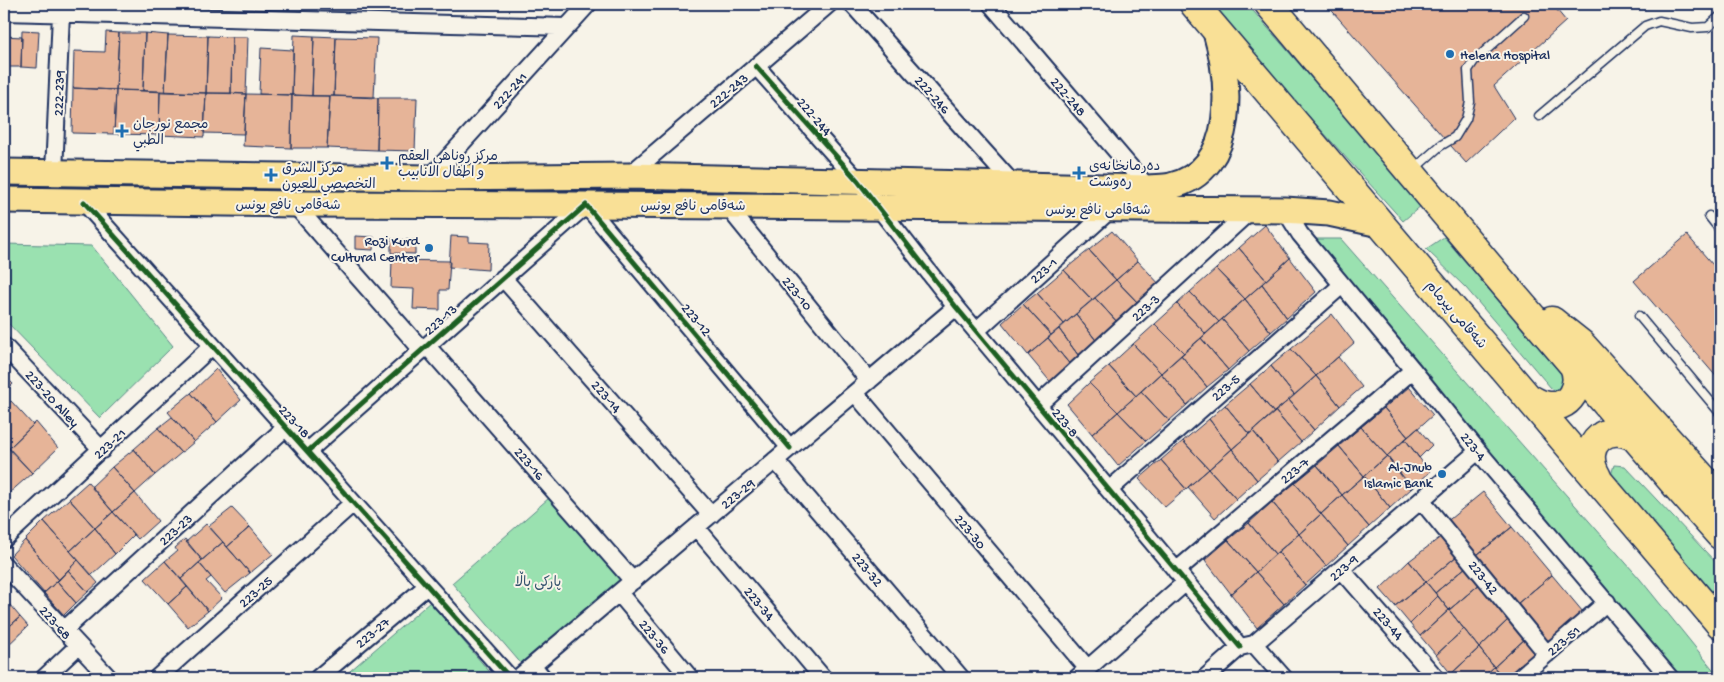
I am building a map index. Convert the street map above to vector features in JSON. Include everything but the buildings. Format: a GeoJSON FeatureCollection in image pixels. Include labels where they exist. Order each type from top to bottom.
{"type":"FeatureCollection","features":[{"type":"Feature","properties":{"kind":"highway","name":"شەقامی پیرمام"},"geometry":{"type":"LineString","coordinates":[[1194,4],[1720,624]]}},
{"type":"Feature","properties":{"kind":"highway"},"geometry":{"type":"LineString","coordinates":[[1269,4],[1504,284],[1720,535]]}},
{"type":"Feature","properties":{"kind":"highway"},"geometry":{"type":"LineString","coordinates":[[1504,284],[1581,344],[1717,492]]}},
{"type":"Feature","properties":{"kind":"highway"},"geometry":{"type":"LineString","coordinates":[[1529,398],[1541,405],[1550,406],[1566,401],[1572,395],[1578,378],[1573,364]]}},
{"type":"Feature","properties":{"kind":"highway"},"geometry":{"type":"LineString","coordinates":[[1597,477],[1590,463],[1590,454],[1593,446],[1602,436],[1610,432],[1622,431],[1631,434],[1640,441]]}},
{"type":"Feature","properties":{"kind":"main road","name":"شەقامی نافع یونس"},"geometry":{"type":"LineString","coordinates":[[4,172],[430,178],[628,176],[1148,188],[1171,186],[1194,176],[1213,157],[1223,135],[1226,109],[1225,86],[1221,49],[1215,28]]}},
{"type":"Feature","properties":{"kind":"main road"},"geometry":{"type":"LineString","coordinates":[[586,205],[587,176]]}},
{"type":"Feature","properties":{"kind":"main road","name":"شەقامی نافع یونس"},"geometry":{"type":"LineString","coordinates":[[4,200],[294,204],[1285,210],[1329,213],[1380,224]]}},
{"type":"Feature","properties":{"kind":"street","name":"222-241"},"geometry":{"type":"LineString","coordinates":[[430,178],[588,4]]}},
{"type":"Feature","properties":{"kind":"street","name":"222-243"},"geometry":{"type":"LineString","coordinates":[[628,176],[829,4]]}},
{"type":"Feature","properties":{"kind":"street","name":"222-246"},"geometry":{"type":"LineString","coordinates":[[852,4],[1014,184]]}},
{"type":"Feature","properties":{"kind":"street","name":"222-248"},"geometry":{"type":"LineString","coordinates":[[991,4],[1148,188]]}},
{"type":"Feature","properties":{"kind":"street"},"geometry":{"type":"LineString","coordinates":[[4,12],[61,14],[138,9],[566,27]]}},
{"type":"Feature","properties":{"kind":"street","name":"222-239"},"geometry":{"type":"LineString","coordinates":[[54,172],[61,14]]}},
{"type":"Feature","properties":{"kind":"street","name":"222-244"},"geometry":{"type":"LineString","coordinates":[[756,66],[879,207]]}},
{"type":"Feature","properties":{"kind":"street","name":"223-18"},"geometry":{"type":"LineString","coordinates":[[84,202],[510,678]]}},
{"type":"Feature","properties":{"kind":"street","name":"223-16"},"geometry":{"type":"LineString","coordinates":[[294,204],[633,581]]}},
{"type":"Feature","properties":{"kind":"street","name":"223-13"},"geometry":{"type":"LineString","coordinates":[[308,451],[586,205]]}},
{"type":"Feature","properties":{"kind":"street","name":"223-12"},"geometry":{"type":"LineString","coordinates":[[586,205],[790,448]]}},
{"type":"Feature","properties":{"kind":"street","name":"223-10"},"geometry":{"type":"LineString","coordinates":[[727,206],[869,381]]}},
{"type":"Feature","properties":{"kind":"street","name":"223-8"},"geometry":{"type":"LineString","coordinates":[[879,207],[956,307],[1181,577],[1247,646],[1284,678]]}},
{"type":"Feature","properties":{"kind":"street","name":"223-1"},"geometry":{"type":"LineString","coordinates":[[976,331],[1111,209]]}},
{"type":"Feature","properties":{"kind":"street","name":"223-3"},"geometry":{"type":"LineString","coordinates":[[1038,405],[1251,210]]}},
{"type":"Feature","properties":{"kind":"street","name":"223-4"},"geometry":{"type":"LineString","coordinates":[[1285,210],[1300,234],[1478,451],[1670,678]]}},
{"type":"Feature","properties":{"kind":"street","name":"223-14"},"geometry":{"type":"LineString","coordinates":[[503,278],[711,515]]}},
{"type":"Feature","properties":{"kind":"street","name":"223-5"},"geometry":{"type":"LineString","coordinates":[[1109,490],[1342,285]]}},
{"type":"Feature","properties":{"kind":"street","name":"223-29"},"geometry":{"type":"LineString","coordinates":[[518,678],[538,672],[619,593],[956,307]]}},
{"type":"Feature","properties":{"kind":"street","name":"223-20 Alley"},"geometry":{"type":"LineString","coordinates":[[4,346],[102,450]]}},
{"type":"Feature","properties":{"kind":"street","name":"223-21"},"geometry":{"type":"LineString","coordinates":[[4,539],[212,346]]}},
{"type":"Feature","properties":{"kind":"street","name":"223-7"},"geometry":{"type":"LineString","coordinates":[[1082,673],[1181,577],[1413,370]]}},
{"type":"Feature","properties":{"kind":"street","name":"223-30"},"geometry":{"type":"LineString","coordinates":[[855,393],[1082,673]]}},
{"type":"Feature","properties":{"kind":"street","name":"223-23"},"geometry":{"type":"LineString","coordinates":[[64,630],[285,428]]}},
{"type":"Feature","properties":{"kind":"street","name":"223-9"},"geometry":{"type":"LineString","coordinates":[[1205,678],[1341,569],[1478,451]]}},
{"type":"Feature","properties":{"kind":"street","name":"223-32"},"geometry":{"type":"LineString","coordinates":[[775,460],[961,678]]}},
{"type":"Feature","properties":{"kind":"street","name":"223-42"},"geometry":{"type":"LineString","coordinates":[[1422,500],[1547,654]]}},
{"type":"Feature","properties":{"kind":"street","name":"223-25"},"geometry":{"type":"LineString","coordinates":[[157,678],[353,503]]}},
{"type":"Feature","properties":{"kind":"street","name":"223-34"},"geometry":{"type":"LineString","coordinates":[[696,527],[823,678]]}},
{"type":"Feature","properties":{"kind":"street","name":"223-68"},"geometry":{"type":"LineString","coordinates":[[4,565],[109,678]]}},
{"type":"Feature","properties":{"kind":"street","name":"223-44"},"geometry":{"type":"LineString","coordinates":[[1341,569],[1436,678]]}},
{"type":"Feature","properties":{"kind":"street","name":"223-27"},"geometry":{"type":"LineString","coordinates":[[322,677],[427,586]]}},
{"type":"Feature","properties":{"kind":"street","name":"223-36"},"geometry":{"type":"LineString","coordinates":[[619,593],[690,678]]}},
{"type":"Feature","properties":{"kind":"street","name":"223-51"},"geometry":{"type":"LineString","coordinates":[[1524,677],[1547,654],[1607,602]]}},
{"type":"Feature","properties":{"kind":"street"},"geometry":{"type":"LineString","coordinates":[[44,678],[78,646]]}},
{"type":"Feature","properties":{"kind":"lane"},"geometry":{"type":"LineString","coordinates":[[1410,173],[1440,146],[1456,137],[1466,119],[1470,102],[1468,70],[1474,61],[1524,16]]}},
{"type":"Feature","properties":{"kind":"lane"},"geometry":{"type":"LineString","coordinates":[[1539,116],[1645,26],[1659,21],[1692,28],[1708,27],[1720,16]]}},
{"type":"Feature","properties":{"kind":"lane"},"geometry":{"type":"LineString","coordinates":[[1710,216],[1720,230]]}},
{"type":"Feature","properties":{"kind":"lane"},"geometry":{"type":"LineString","coordinates":[[1639,316],[1720,413]]}},
{"type":"Feature","properties":{"kind":"green space"},"geometry":{"type":"Polygon","coordinates":[[[1208,4],[1247,4],[1422,205],[1403,221],[1208,4]]]}},
{"type":"Feature","properties":{"kind":"green space"},"geometry":{"type":"Polygon","coordinates":[[[1444,237],[1568,382],[1562,394],[1551,388],[1466,288],[1426,249],[1444,237]]]}},
{"type":"Feature","properties":{"kind":"green space"},"geometry":{"type":"Polygon","coordinates":[[[1310,239],[1341,239],[1640,579],[1720,678],[1672,678],[1500,469],[1485,445],[1310,239]]]}},
{"type":"Feature","properties":{"kind":"green space"},"geometry":{"type":"Polygon","coordinates":[[[4,244],[92,246],[173,346],[100,418],[4,319],[4,244]]]}},
{"type":"Feature","properties":{"kind":"green space"},"geometry":{"type":"Polygon","coordinates":[[[1614,465],[1625,466],[1720,567],[1720,601],[1611,475],[1614,465]]]}},
{"type":"Feature","properties":{"kind":"green space","name":"پارکی باڵا"},"geometry":{"type":"Polygon","coordinates":[[[549,498],[624,579],[524,667],[452,583],[549,498]]]}},
{"type":"Feature","properties":{"kind":"green space"},"geometry":{"type":"Polygon","coordinates":[[[430,602],[494,677],[343,677],[430,602]]]}},
{"type":"Feature","properties":{"kind":"cycle path"},"geometry":{"type":"LineString","coordinates":[[756,66],[858,181],[956,307],[1240,647]]}},
{"type":"Feature","properties":{"kind":"cycle path"},"geometry":{"type":"LineString","coordinates":[[84,202],[510,678]]}},
{"type":"Feature","properties":{"kind":"cycle path"},"geometry":{"type":"LineString","coordinates":[[308,451],[586,205],[790,448]]}},
{"type":"Feature","properties":{"kind":"place","name":"Helena Hospital"},"geometry":{"type":"Point","coordinates":[1450,54]}},
{"type":"Feature","properties":{"kind":"place","name":"مجمع نورجان الطبي"},"geometry":{"type":"Point","coordinates":[122,131]}},
{"type":"Feature","properties":{"kind":"place","name":"مركز روناهي العقم و اطفال الانابيب"},"geometry":{"type":"Point","coordinates":[387,163]}},
{"type":"Feature","properties":{"kind":"place","name":"دەرمانخانەی رەوشت"},"geometry":{"type":"Point","coordinates":[1079,173]}},
{"type":"Feature","properties":{"kind":"place","name":"مركز الشرق التخصصي للعيون"},"geometry":{"type":"Point","coordinates":[271,175]}},
{"type":"Feature","properties":{"kind":"place","name":"Rozi Kurd Cultural Center"},"geometry":{"type":"Point","coordinates":[429,248]}},
{"type":"Feature","properties":{"kind":"place","name":"Al-Jnub Islamic Bank"},"geometry":{"type":"Point","coordinates":[1442,474]}}]}
